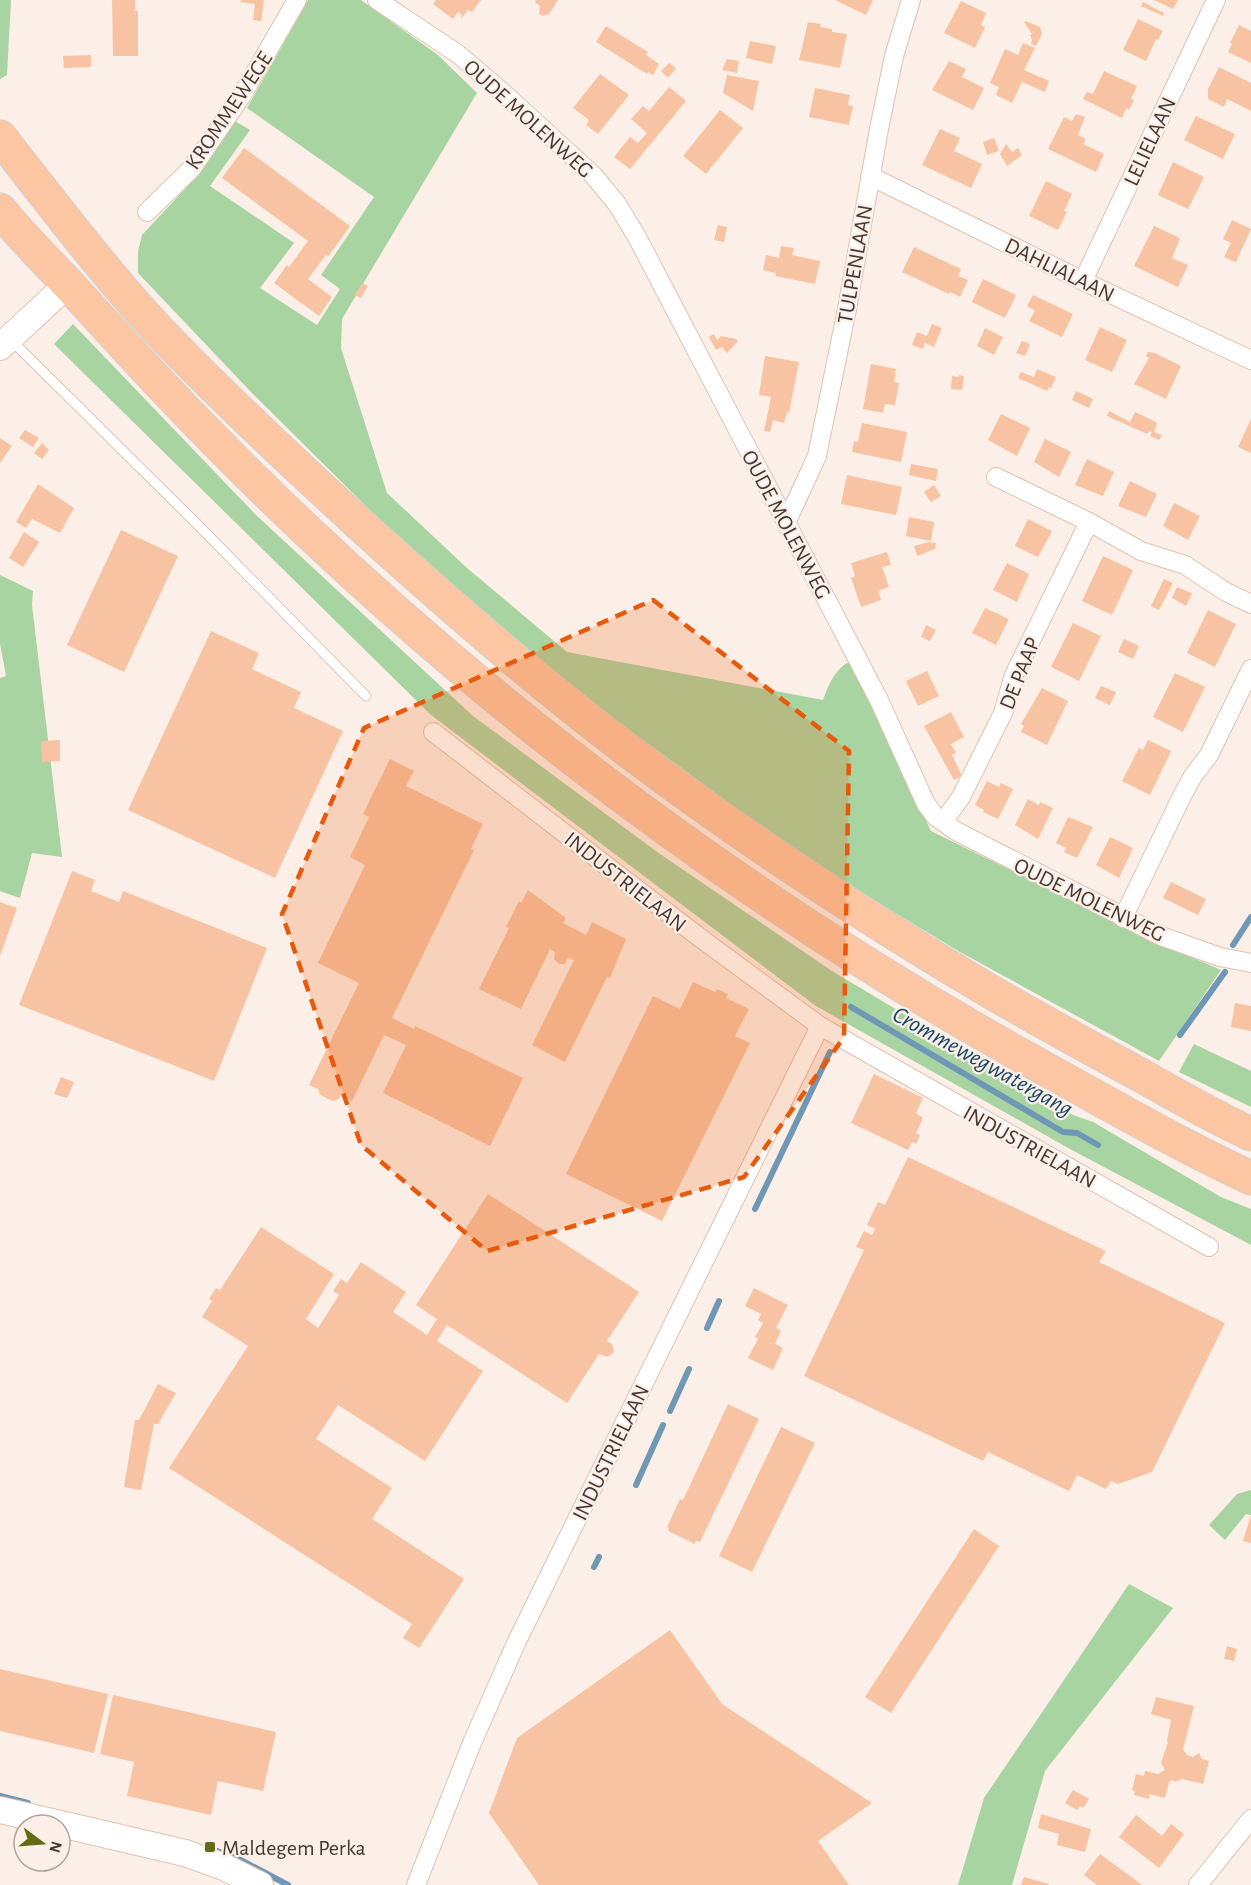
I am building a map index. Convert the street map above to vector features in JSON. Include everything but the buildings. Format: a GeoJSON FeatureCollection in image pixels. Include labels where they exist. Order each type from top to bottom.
{"type":"FeatureCollection","features":[{"type":"Feature","properties":{"kind":"highway"},"geometry":{"type":"LineString","coordinates":[[0,137],[95,259],[158,330],[281,453],[470,623],[648,766],[866,916],[1031,1015],[1251,1134]]}},
{"type":"Feature","properties":{"kind":"highway"},"geometry":{"type":"LineString","coordinates":[[0,210],[24,239],[189,415],[341,564],[502,702],[626,800],[767,900],[833,944],[925,1000],[1102,1101],[1251,1178]]}},
{"type":"Feature","properties":{"kind":"street","name":"KROMMEWEGE"},"geometry":{"type":"LineString","coordinates":[[147,212],[192,168],[242,95],[297,0]]}},
{"type":"Feature","properties":{"kind":"street","name":"OUDE MOLENWEG"},"geometry":{"type":"LineString","coordinates":[[377,0],[458,54],[475,68],[593,175],[617,204],[637,237],[879,700],[926,804],[943,822],[956,831],[1123,918],[1161,936],[1197,949],[1220,957],[1251,963]]}},
{"type":"Feature","properties":{"kind":"street","name":"TULPENLAAN"},"geometry":{"type":"LineString","coordinates":[[786,523],[817,456],[894,56],[910,0]]}},
{"type":"Feature","properties":{"kind":"street","name":"LELIELAAN"},"geometry":{"type":"LineString","coordinates":[[1083,281],[1216,0]]}},
{"type":"Feature","properties":{"kind":"street","name":"DAHLIALAAN"},"geometry":{"type":"LineString","coordinates":[[870,176],[1083,281],[1251,360]]}},
{"type":"Feature","properties":{"kind":"street"},"geometry":{"type":"LineString","coordinates":[[4,342],[95,259]]}},
{"type":"Feature","properties":{"kind":"street"},"geometry":{"type":"LineString","coordinates":[[996,477],[1089,522],[1141,551],[1185,565],[1226,592],[1251,604]]}},
{"type":"Feature","properties":{"kind":"street","name":"DE PAAP"},"geometry":{"type":"LineString","coordinates":[[943,822],[961,797],[1003,713],[1014,675],[1089,522]]}},
{"type":"Feature","properties":{"kind":"street"},"geometry":{"type":"LineString","coordinates":[[1123,918],[1182,796],[1209,754],[1251,669]]}},
{"type":"Feature","properties":{"kind":"street","name":"INDUSTRIELAAN"},"geometry":{"type":"LineString","coordinates":[[433,732],[703,940],[820,1026],[1209,1247]]}},
{"type":"Feature","properties":{"kind":"street","name":"INDUSTRIELAAN"},"geometry":{"type":"LineString","coordinates":[[416,1885],[472,1743],[517,1641],[820,1026]]}},
{"type":"Feature","properties":{"kind":"street"},"geometry":{"type":"LineString","coordinates":[[0,1810],[185,1852],[224,1867],[260,1885]]}},
{"type":"Feature","properties":{"kind":"street"},"geometry":{"type":"LineString","coordinates":[[1198,1885],[1251,1820]]}},
{"type":"Feature","properties":{"kind":"lane"},"geometry":{"type":"LineString","coordinates":[[4,342],[208,535],[366,696]]}},
{"type":"Feature","properties":{"kind":"highlighted area"},"geometry":{"type":"Polygon","coordinates":[[[653,600],[849,751],[844,1037],[744,1177],[487,1251],[361,1145],[282,914],[364,728],[653,600]]]}},
{"type":"Feature","properties":{"kind":"green space"},"geometry":{"type":"Polygon","coordinates":[[[0,0],[11,0],[7,75],[0,79],[0,0]]]}},
{"type":"Feature","properties":{"kind":"green space"},"geometry":{"type":"Polygon","coordinates":[[[308,0],[361,0],[438,55],[477,93],[342,319],[341,348],[387,493],[467,568],[567,652],[823,700],[837,672],[852,660],[931,831],[1159,943],[1221,970],[1159,1061],[960,952],[852,887],[736,808],[580,694],[400,540],[251,392],[138,273],[138,251],[142,235],[197,176],[235,121],[250,130],[210,186],[294,243],[260,288],[317,325],[340,289],[321,275],[374,197],[247,108],[308,0]]]}},
{"type":"Feature","properties":{"kind":"green space"},"geometry":{"type":"Polygon","coordinates":[[[73,324],[256,515],[473,716],[660,854],[832,971],[1073,1115],[1093,1122],[1221,1197],[1251,1209],[1251,1245],[1070,1149],[816,1006],[431,715],[54,344],[73,324]]]}},
{"type":"Feature","properties":{"kind":"green space"},"geometry":{"type":"Polygon","coordinates":[[[0,575],[33,591],[32,605],[62,857],[32,853],[20,898],[0,891],[0,678],[6,676],[0,644],[0,575]]]}},
{"type":"Feature","properties":{"kind":"green space"},"geometry":{"type":"Polygon","coordinates":[[[1194,1044],[1251,1071],[1251,1107],[1179,1072],[1194,1044]]]}},
{"type":"Feature","properties":{"kind":"green space"},"geometry":{"type":"Polygon","coordinates":[[[1251,1490],[1251,1515],[1246,1514],[1225,1540],[1209,1525],[1237,1494],[1251,1490]]]}},
{"type":"Feature","properties":{"kind":"green space"},"geometry":{"type":"Polygon","coordinates":[[[1129,1584],[1173,1608],[1045,1771],[1012,1885],[958,1885],[984,1798],[1129,1584]]]}},
{"type":"Feature","properties":{"kind":"waterway","name":"Crommewegwatergang"},"geometry":{"type":"LineString","coordinates":[[1233,945],[1251,917]]}},
{"type":"Feature","properties":{"kind":"waterway","name":"Crommewegwatergang"},"geometry":{"type":"LineString","coordinates":[[1180,1035],[1225,972]]}},
{"type":"Feature","properties":{"kind":"waterway","name":"Crommewegwatergang"},"geometry":{"type":"LineString","coordinates":[[851,1007],[1063,1132],[1077,1133],[1098,1145]]}},
{"type":"Feature","properties":{"kind":"waterway","name":"Crommewegwatergang"},"geometry":{"type":"LineString","coordinates":[[755,1209],[830,1052]]}},
{"type":"Feature","properties":{"kind":"waterway","name":"Crommewegwatergang"},"geometry":{"type":"LineString","coordinates":[[707,1328],[719,1301]]}},
{"type":"Feature","properties":{"kind":"waterway","name":"Crommewegwatergang"},"geometry":{"type":"LineString","coordinates":[[670,1411],[689,1369]]}},
{"type":"Feature","properties":{"kind":"waterway","name":"Crommewegwatergang"},"geometry":{"type":"LineString","coordinates":[[636,1485],[663,1425]]}},
{"type":"Feature","properties":{"kind":"waterway","name":"Crommewegwatergang"},"geometry":{"type":"LineString","coordinates":[[594,1567],[599,1557]]}},
{"type":"Feature","properties":{"kind":"waterway","name":"Crommewegwatergang"},"geometry":{"type":"LineString","coordinates":[[0,1796],[28,1803]]}},
{"type":"Feature","properties":{"kind":"waterway","name":"Crommewegwatergang"},"geometry":{"type":"LineString","coordinates":[[217,1851],[237,1858],[288,1885]]}},
{"type":"Feature","properties":{"kind":"place","name":"Maldegem Perka"},"geometry":{"type":"Point","coordinates":[210,1847]}}]}
